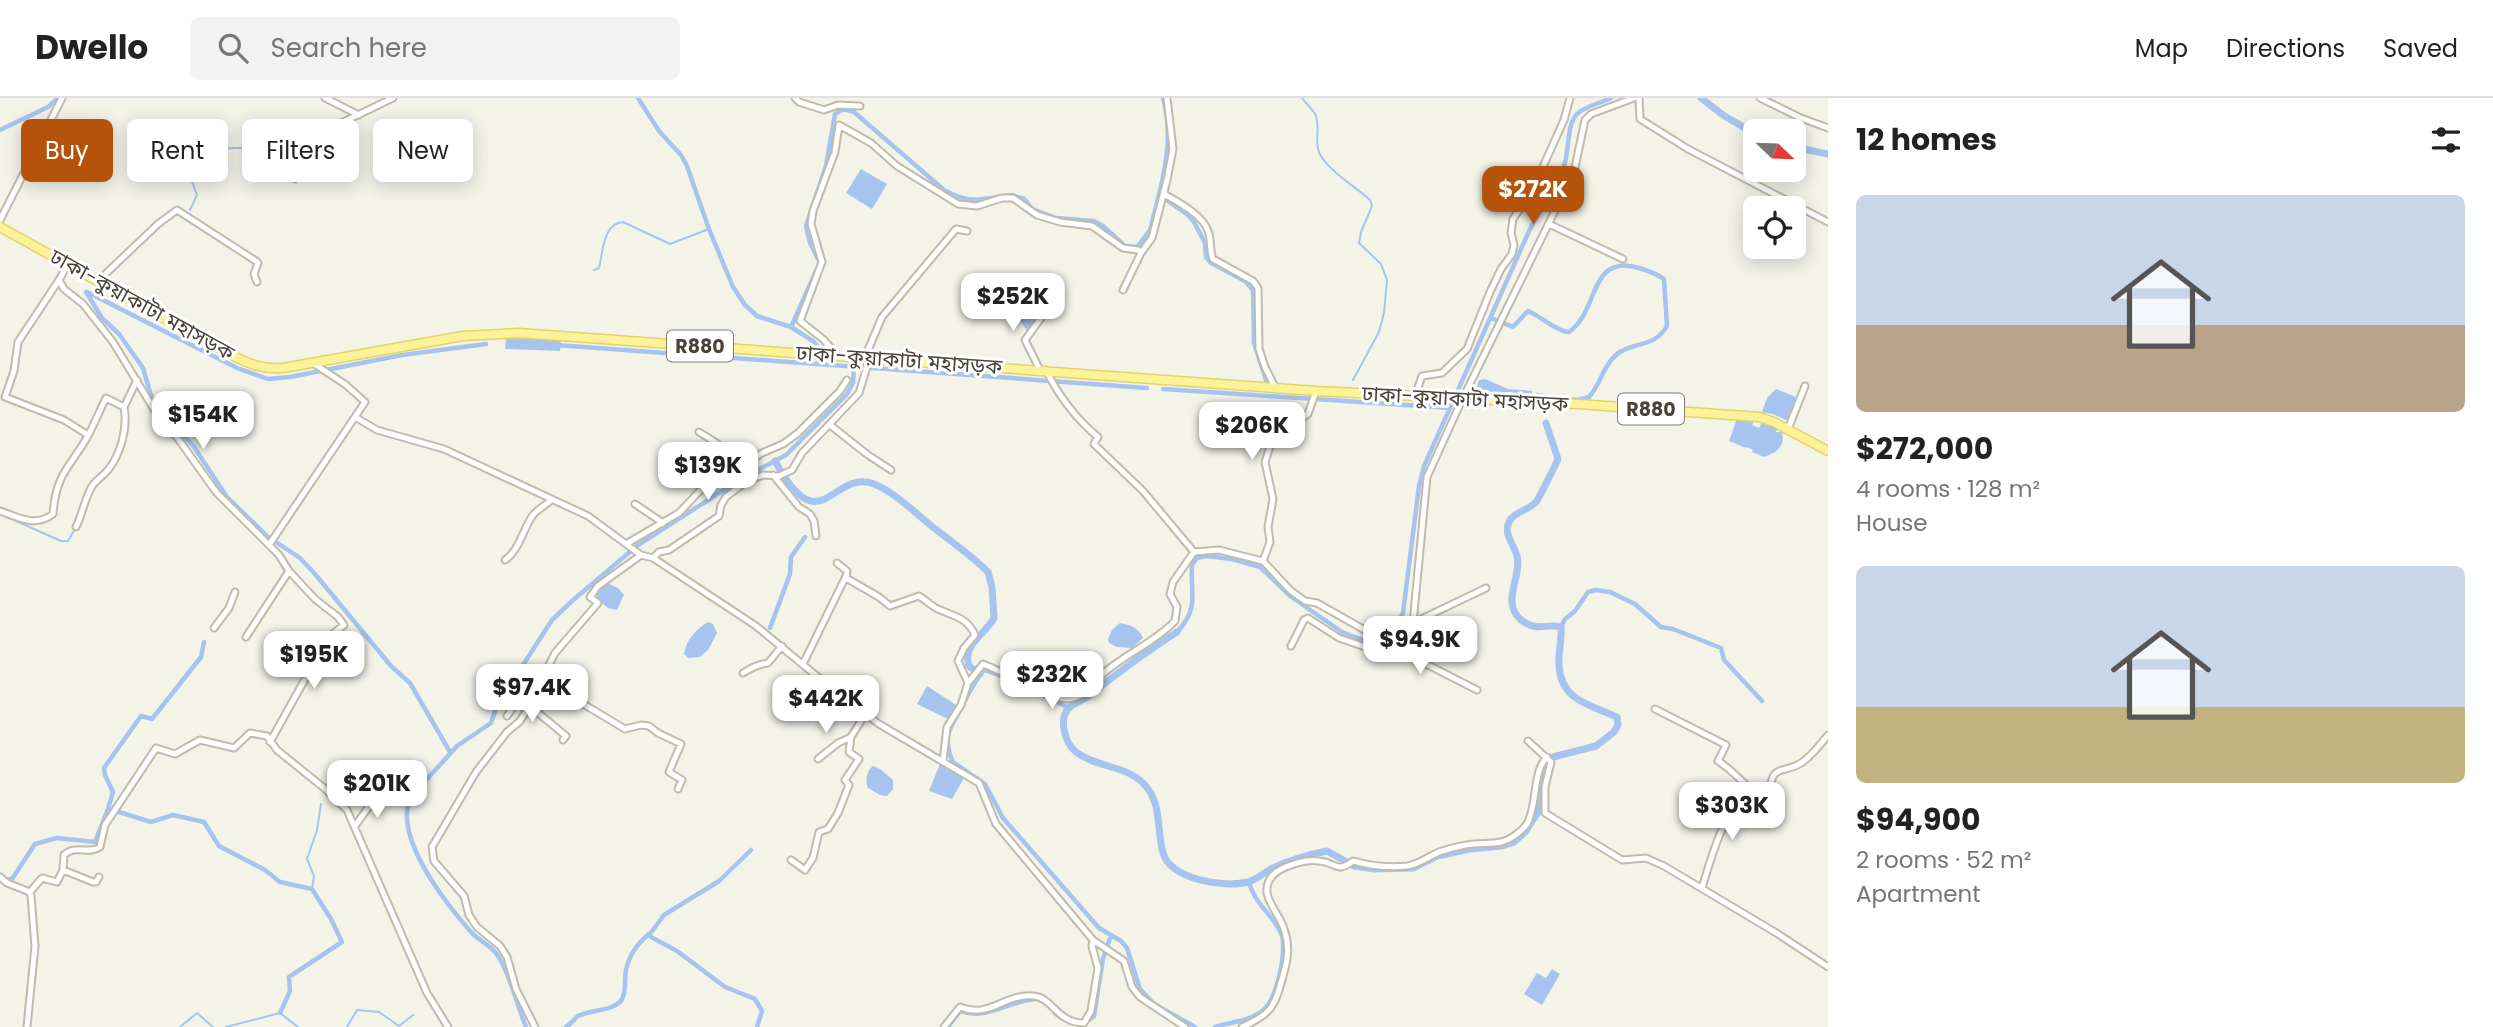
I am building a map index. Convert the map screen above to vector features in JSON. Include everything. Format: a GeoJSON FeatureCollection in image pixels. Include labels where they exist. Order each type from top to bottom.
{"type":"FeatureCollection","features":[{"type":"Feature","properties":{"kind":"main road","name":"ঢাকা-কুয়াকাটা মহাসড়ক"},"geometry":{"type":"LineString","coordinates":[[0,227],[209,343],[254,365],[276,368],[489,333],[519,333],[1316,391],[1751,416],[1766,419],[1828,451]]}},
{"type":"Feature","properties":{"kind":"street"},"geometry":{"type":"LineString","coordinates":[[0,220],[62,98]]}},
{"type":"Feature","properties":{"kind":"street"},"geometry":{"type":"LineString","coordinates":[[325,98],[359,115]]}},
{"type":"Feature","properties":{"kind":"street"},"geometry":{"type":"LineString","coordinates":[[350,119],[393,98]]}},
{"type":"Feature","properties":{"kind":"street"},"geometry":{"type":"LineString","coordinates":[[796,98],[799,102],[824,110],[838,105],[860,107]]}},
{"type":"Feature","properties":{"kind":"street"},"geometry":{"type":"LineString","coordinates":[[1123,290],[1141,253],[1152,238],[1164,194],[1173,149],[1167,98]]}},
{"type":"Feature","properties":{"kind":"street"},"geometry":{"type":"LineString","coordinates":[[1415,396],[1422,376],[1442,373],[1467,349],[1490,292],[1512,254],[1513,219],[1532,191],[1564,120],[1570,98]]}},
{"type":"Feature","properties":{"kind":"street"},"geometry":{"type":"LineString","coordinates":[[1413,623],[1427,477],[1461,401],[1574,172],[1586,120],[1591,114],[1637,98],[1640,119],[1688,149],[1828,222]]}},
{"type":"Feature","properties":{"kind":"street"},"geometry":{"type":"LineString","coordinates":[[1760,98],[1828,128]]}},
{"type":"Feature","properties":{"kind":"street"},"geometry":{"type":"LineString","coordinates":[[837,355],[823,339],[800,321],[822,262],[811,224],[813,211],[835,152],[839,125],[958,204],[977,205],[1013,198],[1032,213],[1060,222],[1092,226],[1119,246],[1141,253]]}},
{"type":"Feature","properties":{"kind":"street"},"geometry":{"type":"LineString","coordinates":[[1164,194],[1202,221],[1209,232],[1213,259],[1253,281],[1258,288],[1259,349],[1275,387]]}},
{"type":"Feature","properties":{"kind":"street"},"geometry":{"type":"LineString","coordinates":[[98,281],[177,210],[257,261],[254,274],[257,282]]}},
{"type":"Feature","properties":{"kind":"street"},"geometry":{"type":"LineString","coordinates":[[1549,224],[1623,259]]}},
{"type":"Feature","properties":{"kind":"street"},"geometry":{"type":"LineString","coordinates":[[653,558],[719,516],[726,497],[740,486],[754,478],[779,476],[792,470],[802,453],[859,393],[867,357],[882,317],[956,229],[967,231]]}},
{"type":"Feature","properties":{"kind":"street"},"geometry":{"type":"LineString","coordinates":[[68,264],[18,342],[14,371],[5,397],[64,420],[88,435]]}},
{"type":"Feature","properties":{"kind":"street"},"geometry":{"type":"LineString","coordinates":[[59,280],[64,289],[83,303],[113,342],[155,411],[216,492],[279,555],[289,571],[344,625],[317,646],[290,639],[284,641]]}},
{"type":"Feature","properties":{"kind":"street"},"geometry":{"type":"LineString","coordinates":[[1052,303],[1025,340],[1065,400],[1098,437],[1094,444],[1143,491],[1194,552]]}},
{"type":"Feature","properties":{"kind":"street"},"geometry":{"type":"LineString","coordinates":[[269,545],[365,402],[346,384],[313,363]]}},
{"type":"Feature","properties":{"kind":"street"},"geometry":{"type":"LineString","coordinates":[[75,527],[89,490],[97,477],[110,468],[116,456],[127,420],[124,407],[137,380]]}},
{"type":"Feature","properties":{"kind":"street"},"geometry":{"type":"LineString","coordinates":[[626,544],[679,513],[707,483],[719,481],[798,433],[840,391],[847,380]]}},
{"type":"Feature","properties":{"kind":"street"},"geometry":{"type":"LineString","coordinates":[[1788,429],[1805,386]]}},
{"type":"Feature","properties":{"kind":"street"},"geometry":{"type":"LineString","coordinates":[[1263,561],[1270,542],[1268,527],[1273,499],[1265,462],[1268,451],[1272,440],[1308,414],[1316,391]]}},
{"type":"Feature","properties":{"kind":"street"},"geometry":{"type":"LineString","coordinates":[[0,511],[31,522],[52,514],[54,495],[61,475],[88,435],[106,398],[124,407]]}},
{"type":"Feature","properties":{"kind":"street"},"geometry":{"type":"LineString","coordinates":[[355,417],[377,430],[444,449],[588,516],[641,555],[653,558],[757,626],[898,736],[979,783],[996,824],[1095,942],[1124,961],[1132,987],[1140,997],[1185,1027]]}},
{"type":"Feature","properties":{"kind":"street"},"geometry":{"type":"LineString","coordinates":[[830,425],[891,470]]}},
{"type":"Feature","properties":{"kind":"street"},"geometry":{"type":"LineString","coordinates":[[699,432],[744,466]]}},
{"type":"Feature","properties":{"kind":"street"},"geometry":{"type":"LineString","coordinates":[[772,475],[799,507],[810,514],[816,536]]}},
{"type":"Feature","properties":{"kind":"street"},"geometry":{"type":"LineString","coordinates":[[505,560],[513,555],[519,538],[533,515],[551,500]]}},
{"type":"Feature","properties":{"kind":"street"},"geometry":{"type":"LineString","coordinates":[[635,503],[663,523]]}},
{"type":"Feature","properties":{"kind":"street"},"geometry":{"type":"LineString","coordinates":[[1194,552],[1219,550],[1263,561],[1291,591],[1305,601],[1317,603],[1370,633],[1383,633],[1395,648],[1477,690]]}},
{"type":"Feature","properties":{"kind":"street"},"geometry":{"type":"LineString","coordinates":[[943,761],[944,733],[961,705],[968,683],[983,664],[1057,698],[1075,698],[1104,673],[1155,639],[1175,621],[1177,607],[1170,594],[1173,582],[1194,552]]}},
{"type":"Feature","properties":{"kind":"street"},"geometry":{"type":"LineString","coordinates":[[507,716],[533,674],[546,671],[555,653],[598,603],[590,597],[598,586],[641,555]]}},
{"type":"Feature","properties":{"kind":"street"},"geometry":{"type":"LineString","coordinates":[[803,664],[846,576],[847,571],[837,563]]}},
{"type":"Feature","properties":{"kind":"street"},"geometry":{"type":"LineString","coordinates":[[246,637],[289,571]]}},
{"type":"Feature","properties":{"kind":"street"},"geometry":{"type":"LineString","coordinates":[[846,576],[890,606],[919,596],[936,608],[956,614],[971,627],[975,635],[958,661],[968,683]]}},
{"type":"Feature","properties":{"kind":"street"},"geometry":{"type":"LineString","coordinates":[[1291,646],[1304,620],[1308,618],[1339,638],[1357,645],[1378,649],[1394,645],[1413,623],[1486,588]]}},
{"type":"Feature","properties":{"kind":"street"},"geometry":{"type":"LineString","coordinates":[[214,628],[229,608],[235,592]]}},
{"type":"Feature","properties":{"kind":"street"},"geometry":{"type":"LineString","coordinates":[[270,742],[314,663],[341,654],[350,643]]}},
{"type":"Feature","properties":{"kind":"street"},"geometry":{"type":"LineString","coordinates":[[743,673],[761,663],[768,663],[782,646]]}},
{"type":"Feature","properties":{"kind":"street"},"geometry":{"type":"LineString","coordinates":[[540,672],[580,702],[625,729],[649,726],[681,744],[669,772],[682,780],[678,789]]}},
{"type":"Feature","properties":{"kind":"street"},"geometry":{"type":"LineString","coordinates":[[520,698],[566,736],[564,740]]}},
{"type":"Feature","properties":{"kind":"street"},"geometry":{"type":"LineString","coordinates":[[530,705],[520,721],[475,772],[432,847],[433,861],[464,896],[468,915],[477,927],[500,946],[516,989],[535,1027]]}},
{"type":"Feature","properties":{"kind":"street"},"geometry":{"type":"LineString","coordinates":[[1655,709],[1726,745],[1718,761],[1764,798],[1769,795],[1770,782],[1778,771],[1797,766],[1814,754],[1828,736]]}},
{"type":"Feature","properties":{"kind":"street"},"geometry":{"type":"LineString","coordinates":[[791,860],[805,870],[813,858],[819,832],[828,830],[838,813],[849,785],[845,780],[859,759],[849,752],[851,737],[866,713]]}},
{"type":"Feature","properties":{"kind":"street"},"geometry":{"type":"LineString","coordinates":[[27,1027],[35,946],[30,892],[42,878],[57,882],[63,870],[64,855],[72,848],[91,851],[100,847],[106,825],[156,748],[175,754],[200,740],[234,748],[250,733],[267,736],[276,750],[347,810],[427,993],[447,1027]]}},
{"type":"Feature","properties":{"kind":"street"},"geometry":{"type":"LineString","coordinates":[[818,759],[838,743],[851,737]]}},
{"type":"Feature","properties":{"kind":"street"},"geometry":{"type":"LineString","coordinates":[[1528,741],[1549,760]]}},
{"type":"Feature","properties":{"kind":"street"},"geometry":{"type":"LineString","coordinates":[[1549,760],[1545,813],[1622,860],[1646,858],[1702,888],[1828,967]]}},
{"type":"Feature","properties":{"kind":"street"},"geometry":{"type":"LineString","coordinates":[[1242,1027],[1258,1020],[1275,1004],[1288,964],[1289,948],[1284,926],[1268,896],[1267,885],[1275,873],[1298,863],[1318,860],[1339,868],[1345,868],[1353,862],[1373,867],[1409,866],[1439,852],[1470,844],[1501,842],[1513,837],[1525,826],[1532,813],[1542,762],[1549,760]]}},
{"type":"Feature","properties":{"kind":"street"},"geometry":{"type":"LineString","coordinates":[[1702,888],[1725,825],[1747,787]]}},
{"type":"Feature","properties":{"kind":"street"},"geometry":{"type":"LineString","coordinates":[[355,826],[376,799],[388,799]]}},
{"type":"Feature","properties":{"kind":"street"},"geometry":{"type":"LineString","coordinates":[[63,870],[93,882],[99,877]]}},
{"type":"Feature","properties":{"kind":"street"},"geometry":{"type":"LineString","coordinates":[[0,877],[7,883],[30,892]]}},
{"type":"Feature","properties":{"kind":"street"},"geometry":{"type":"LineString","coordinates":[[944,1027],[960,1007],[974,1012],[1029,996],[1043,999],[1064,1018],[1084,1023],[1091,1011],[1098,968],[1092,946],[1095,942]]}},
{"type":"Feature","properties":{"kind":"water"},"geometry":{"type":"Polygon","coordinates":[[[861,169],[887,184],[872,209],[846,193],[861,169]]]}},
{"type":"Feature","properties":{"kind":"water"},"geometry":{"type":"Polygon","coordinates":[[[1029,290],[1046,305],[1027,331],[1014,311],[1029,290]]]}},
{"type":"Feature","properties":{"kind":"water"},"geometry":{"type":"Polygon","coordinates":[[[506,338],[559,340],[560,351],[505,349],[506,338]]]}},
{"type":"Feature","properties":{"kind":"water"},"geometry":{"type":"Polygon","coordinates":[[[1485,379],[1508,389],[1532,391],[1532,397],[1529,399],[1479,394],[1476,389],[1479,380],[1485,379]]]}},
{"type":"Feature","properties":{"kind":"water"},"geometry":{"type":"Polygon","coordinates":[[[1776,389],[1796,397],[1790,422],[1762,412],[1767,398],[1776,389]]]}},
{"type":"Feature","properties":{"kind":"water"},"geometry":{"type":"Polygon","coordinates":[[[1737,419],[1754,420],[1752,425],[1759,428],[1762,422],[1777,428],[1776,432],[1782,432],[1781,445],[1764,457],[1729,441],[1737,419]]]}},
{"type":"Feature","properties":{"kind":"water"},"geometry":{"type":"Polygon","coordinates":[[[607,583],[618,588],[624,595],[617,610],[608,608],[596,598],[600,588],[607,583]]]}},
{"type":"Feature","properties":{"kind":"water"},"geometry":{"type":"Polygon","coordinates":[[[708,622],[713,624],[717,633],[708,650],[700,657],[688,658],[684,654],[689,640],[708,622]]]}},
{"type":"Feature","properties":{"kind":"water"},"geometry":{"type":"Polygon","coordinates":[[[1120,623],[1134,627],[1143,638],[1132,648],[1117,647],[1109,643],[1112,630],[1120,623]]]}},
{"type":"Feature","properties":{"kind":"water"},"geometry":{"type":"Polygon","coordinates":[[[927,686],[956,705],[948,719],[917,704],[927,686]]]}},
{"type":"Feature","properties":{"kind":"water"},"geometry":{"type":"Polygon","coordinates":[[[940,764],[964,778],[952,799],[929,791],[940,764]]]}},
{"type":"Feature","properties":{"kind":"water"},"geometry":{"type":"Polygon","coordinates":[[[873,766],[893,780],[893,789],[887,796],[868,788],[867,776],[873,766]]]}},
{"type":"Feature","properties":{"kind":"water"},"geometry":{"type":"Polygon","coordinates":[[[1552,969],[1560,974],[1542,1005],[1524,994],[1537,973],[1546,978],[1552,969]]]}},
{"type":"Feature","properties":{"kind":"waterway"},"geometry":{"type":"LineString","coordinates":[[0,130],[48,107],[58,98]]}},
{"type":"Feature","properties":{"kind":"waterway"},"geometry":{"type":"LineString","coordinates":[[638,98],[659,131],[681,155],[687,166],[733,287],[745,305],[757,316],[791,327],[813,341],[820,349]]}},
{"type":"Feature","properties":{"kind":"waterway"},"geometry":{"type":"LineString","coordinates":[[1163,98],[1167,146],[1159,195],[1194,222],[1205,243],[1206,257],[1211,263],[1245,281],[1253,290],[1254,343],[1267,383]]}},
{"type":"Feature","properties":{"kind":"waterway"},"geometry":{"type":"LineString","coordinates":[[1302,98],[1316,116],[1317,143],[1323,159],[1339,176],[1370,200],[1372,206],[1359,243],[1381,264],[1387,280],[1379,332],[1353,380]]}},
{"type":"Feature","properties":{"kind":"waterway"},"geometry":{"type":"LineString","coordinates":[[1177,632],[1191,608],[1192,565],[1197,558],[1206,556],[1232,559],[1260,567],[1290,596],[1342,632],[1360,639],[1380,641],[1394,631],[1403,613],[1419,486],[1424,466],[1530,229],[1558,180],[1565,162],[1574,118],[1584,109],[1611,98]]}},
{"type":"Feature","properties":{"kind":"waterway"},"geometry":{"type":"LineString","coordinates":[[1701,98],[1743,127]]}},
{"type":"Feature","properties":{"kind":"waterway"},"geometry":{"type":"LineString","coordinates":[[819,261],[810,243],[806,226],[826,166],[835,114],[843,109],[854,112],[944,190],[954,195],[978,200],[1012,195],[1024,199],[1032,209],[1056,218],[1094,221],[1125,246],[1137,247],[1150,230],[1159,195]]}},
{"type":"Feature","properties":{"kind":"waterway"},"geometry":{"type":"LineString","coordinates":[[190,210],[197,195],[191,179],[194,166],[183,158],[185,153],[201,149],[242,148]]}},
{"type":"Feature","properties":{"kind":"waterway"},"geometry":{"type":"LineString","coordinates":[[1806,149],[1828,154]]}},
{"type":"Feature","properties":{"kind":"waterway"},"geometry":{"type":"LineString","coordinates":[[594,270],[599,268],[608,233],[616,224],[623,222],[670,244],[709,229]]}},
{"type":"Feature","properties":{"kind":"waterway"},"geometry":{"type":"LineString","coordinates":[[1491,318],[1513,327],[1528,311],[1569,332],[1579,323],[1596,286],[1611,268],[1623,265],[1639,268],[1664,279],[1667,326],[1663,332],[1652,340],[1615,356],[1589,397],[1577,400],[1537,395]]}},
{"type":"Feature","properties":{"kind":"waterway"},"geometry":{"type":"LineString","coordinates":[[791,327],[817,269]]}},
{"type":"Feature","properties":{"kind":"waterway"},"geometry":{"type":"LineString","coordinates":[[86,292],[102,318],[119,334],[143,368],[152,399],[194,447],[227,497],[267,536],[300,558],[315,574],[391,666],[410,683],[450,752]]}},
{"type":"Feature","properties":{"kind":"waterway"},"geometry":{"type":"LineString","coordinates":[[87,292],[237,368],[268,379],[402,355],[486,344]]}},
{"type":"Feature","properties":{"kind":"waterway"},"geometry":{"type":"LineString","coordinates":[[556,345],[1147,388]]}},
{"type":"Feature","properties":{"kind":"waterway"},"geometry":{"type":"LineString","coordinates":[[526,1027],[500,959],[460,919],[436,887],[415,850],[407,814],[410,798],[457,746],[491,723],[501,694],[552,620],[638,545],[741,479],[786,455],[847,394],[853,383],[854,366]]}},
{"type":"Feature","properties":{"kind":"waterway"},"geometry":{"type":"LineString","coordinates":[[1163,389],[1450,408]]}},
{"type":"Feature","properties":{"kind":"waterway"},"geometry":{"type":"LineString","coordinates":[[1177,632],[1089,696],[1071,706],[1063,724],[1066,737],[1076,752],[1092,761],[1128,773],[1143,783],[1154,799],[1163,853],[1176,870],[1213,883],[1238,884],[1251,881],[1291,860],[1327,851],[1354,866],[1374,869],[1413,868],[1437,856],[1514,842],[1525,832],[1538,812],[1544,763],[1553,757],[1596,746],[1614,732],[1618,725],[1617,717],[1579,700],[1565,687],[1559,666],[1561,627],[1531,626],[1520,619],[1512,605],[1518,564],[1507,529],[1512,517],[1536,502],[1558,459],[1546,423]]}},
{"type":"Feature","properties":{"kind":"waterway"},"geometry":{"type":"LineString","coordinates":[[775,461],[791,486],[804,498],[815,501],[860,482],[882,488],[988,572],[994,618],[971,646],[968,658],[969,666],[980,674]]}},
{"type":"Feature","properties":{"kind":"waterway"},"geometry":{"type":"LineString","coordinates":[[0,514],[61,541],[68,541],[75,529]]}},
{"type":"Feature","properties":{"kind":"waterway"},"geometry":{"type":"LineString","coordinates":[[770,628],[790,574],[791,557],[805,537]]}},
{"type":"Feature","properties":{"kind":"waterway"},"geometry":{"type":"LineString","coordinates":[[1561,627],[1588,592],[1610,592],[1635,604],[1661,627],[1721,648],[1724,660],[1762,701]]}},
{"type":"Feature","properties":{"kind":"waterway"},"geometry":{"type":"LineString","coordinates":[[108,809],[113,792],[104,768],[141,716],[152,719],[201,657],[204,642]]}},
{"type":"Feature","properties":{"kind":"waterway"},"geometry":{"type":"LineString","coordinates":[[1014,681],[985,670],[982,672],[948,735],[953,762],[985,784],[1003,818],[1099,928],[1121,941],[1127,948],[1140,989],[1154,1004],[1195,1027]]}},
{"type":"Feature","properties":{"kind":"waterway"},"geometry":{"type":"LineString","coordinates":[[1035,691],[1069,708]]}},
{"type":"Feature","properties":{"kind":"waterway"},"geometry":{"type":"LineString","coordinates":[[312,889],[314,876],[307,859],[317,830],[321,804]]}},
{"type":"Feature","properties":{"kind":"waterway"},"geometry":{"type":"LineString","coordinates":[[2,880],[12,879],[35,844],[57,838],[95,842],[108,809],[112,810]]}},
{"type":"Feature","properties":{"kind":"waterway"},"geometry":{"type":"LineString","coordinates":[[119,812],[151,822],[173,815],[204,822],[219,846],[265,870],[280,882],[312,889],[342,942],[289,977],[290,991],[280,1013]]}},
{"type":"Feature","properties":{"kind":"waterway"},"geometry":{"type":"LineString","coordinates":[[751,850],[719,881],[664,915],[650,934],[725,987],[755,999],[762,1011],[757,1027]]}},
{"type":"Feature","properties":{"kind":"waterway"},"geometry":{"type":"LineString","coordinates":[[1215,1027],[1246,1019],[1262,1011],[1272,996],[1280,974],[1283,950],[1281,933],[1255,896],[1249,882]]}},
{"type":"Feature","properties":{"kind":"waterway"},"geometry":{"type":"LineString","coordinates":[[566,1027],[578,1016],[620,1002],[624,995],[629,959],[649,934]]}},
{"type":"Feature","properties":{"kind":"waterway"},"geometry":{"type":"LineString","coordinates":[[1055,1013],[1074,1023],[1085,1022],[1094,1016],[1103,959],[1111,935]]}},
{"type":"Feature","properties":{"kind":"waterway"},"geometry":{"type":"LineString","coordinates":[[948,1027],[960,1011],[989,1012],[1037,999]]}},
{"type":"Feature","properties":{"kind":"waterway"},"geometry":{"type":"LineString","coordinates":[[347,1027],[357,1010],[379,1012],[399,1026],[413,1015]]}},
{"type":"Feature","properties":{"kind":"waterway"},"geometry":{"type":"LineString","coordinates":[[180,1027],[197,1013],[213,1027]]}},
{"type":"Feature","properties":{"kind":"waterway"},"geometry":{"type":"LineString","coordinates":[[226,1027],[280,1013],[298,1027]]}}]}
